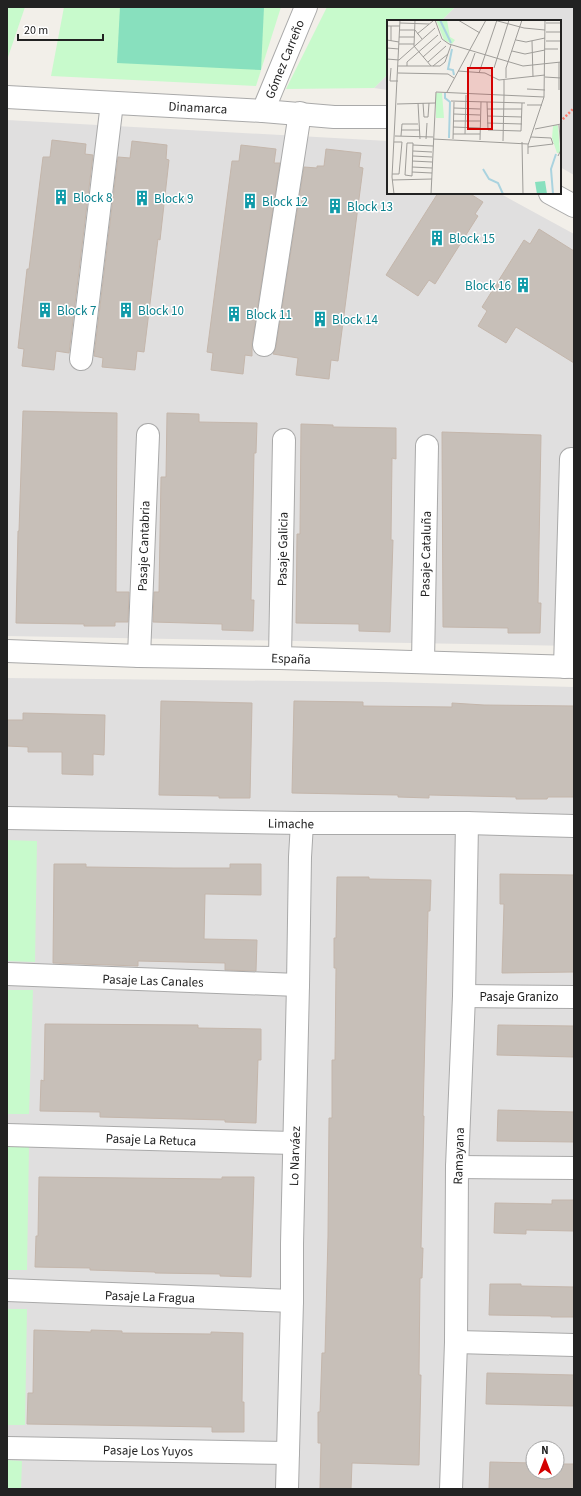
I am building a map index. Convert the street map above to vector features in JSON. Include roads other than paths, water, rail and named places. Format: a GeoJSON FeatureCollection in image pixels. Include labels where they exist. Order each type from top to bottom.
{"type":"FeatureCollection","features":[{"type":"Feature","properties":{"kind":"street","name":"Gómez Carreño"},"geometry":{"type":"LineString","coordinates":[[263,111],[306,7]]}},
{"type":"Feature","properties":{"kind":"street","name":"Dinamarca"},"geometry":{"type":"LineString","coordinates":[[7,97],[300,113],[334,117],[387,117]]}},
{"type":"Feature","properties":{"kind":"street"},"geometry":{"type":"LineString","coordinates":[[81,360],[112,102]]}},
{"type":"Feature","properties":{"kind":"street"},"geometry":{"type":"LineString","coordinates":[[264,345],[300,113]]}},
{"type":"Feature","properties":{"kind":"street"},"geometry":{"type":"LineString","coordinates":[[552,194],[574,206]]}},
{"type":"Feature","properties":{"kind":"street","name":"Pasaje Cantabria"},"geometry":{"type":"LineString","coordinates":[[139,656],[148,435]]}},
{"type":"Feature","properties":{"kind":"street","name":"Pasaje Galicia"},"geometry":{"type":"LineString","coordinates":[[280,658],[284,440]]}},
{"type":"Feature","properties":{"kind":"street","name":"Pasaje Cataluña"},"geometry":{"type":"LineString","coordinates":[[423,662],[427,446]]}},
{"type":"Feature","properties":{"kind":"street"},"geometry":{"type":"LineString","coordinates":[[569,667],[571,459]]}},
{"type":"Feature","properties":{"kind":"street","name":"España"},"geometry":{"type":"LineString","coordinates":[[7,651],[139,656],[280,658],[569,667]]}},
{"type":"Feature","properties":{"kind":"street","name":"Limache"},"geometry":{"type":"LineString","coordinates":[[7,818],[302,823],[467,823],[574,826]]}},
{"type":"Feature","properties":{"kind":"street","name":"Lo Narváez"},"geometry":{"type":"LineString","coordinates":[[287,1489],[300,857],[302,823]]}},
{"type":"Feature","properties":{"kind":"street","name":"Ramayana"},"geometry":{"type":"LineString","coordinates":[[451,1489],[456,1342],[457,1167],[464,996],[467,823]]}},
{"type":"Feature","properties":{"kind":"street","name":"Pasaje Las Canales"},"geometry":{"type":"LineString","coordinates":[[7,974],[298,985]]}},
{"type":"Feature","properties":{"kind":"street","name":"Pasaje Granizo"},"geometry":{"type":"LineString","coordinates":[[464,996],[574,997]]}},
{"type":"Feature","properties":{"kind":"street","name":"Pasaje La Retuca"},"geometry":{"type":"LineString","coordinates":[[7,1134],[294,1143]]}},
{"type":"Feature","properties":{"kind":"street"},"geometry":{"type":"LineString","coordinates":[[457,1167],[574,1168]]}},
{"type":"Feature","properties":{"kind":"street","name":"Pasaje La Fragua"},"geometry":{"type":"LineString","coordinates":[[7,1290],[292,1301]]}},
{"type":"Feature","properties":{"kind":"street"},"geometry":{"type":"LineString","coordinates":[[456,1342],[574,1345]]}},
{"type":"Feature","properties":{"kind":"street","name":"Pasaje Los Yuyos"},"geometry":{"type":"LineString","coordinates":[[7,1448],[288,1453]]}},
{"type":"Feature","properties":{"kind":"place","name":"Block 8"},"geometry":{"type":"Point","coordinates":[61,197]}},
{"type":"Feature","properties":{"kind":"place","name":"Block 9"},"geometry":{"type":"Point","coordinates":[142,198]}},
{"type":"Feature","properties":{"kind":"place","name":"Block 12"},"geometry":{"type":"Point","coordinates":[250,201]}},
{"type":"Feature","properties":{"kind":"place","name":"Block 13"},"geometry":{"type":"Point","coordinates":[335,206]}},
{"type":"Feature","properties":{"kind":"place","name":"Block 15"},"geometry":{"type":"Point","coordinates":[437,238]}},
{"type":"Feature","properties":{"kind":"place","name":"Block 16"},"geometry":{"type":"Point","coordinates":[523,285]}},
{"type":"Feature","properties":{"kind":"place","name":"Block 7"},"geometry":{"type":"Point","coordinates":[45,310]}},
{"type":"Feature","properties":{"kind":"place","name":"Block 10"},"geometry":{"type":"Point","coordinates":[126,310]}},
{"type":"Feature","properties":{"kind":"place","name":"Block 11"},"geometry":{"type":"Point","coordinates":[234,314]}},
{"type":"Feature","properties":{"kind":"place","name":"Block 14"},"geometry":{"type":"Point","coordinates":[320,319]}}]}
